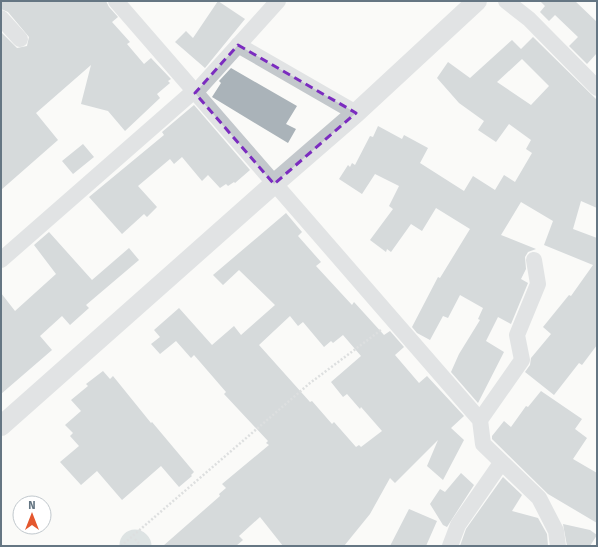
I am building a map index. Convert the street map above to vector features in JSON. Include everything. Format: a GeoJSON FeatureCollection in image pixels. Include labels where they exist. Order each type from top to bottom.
{"type":"FeatureCollection","features":[{"type":"Feature","properties":{"kind":"street"},"geometry":{"type":"LineString","coordinates":[[116,1],[392,321],[480,420],[484,444],[501,463],[540,498],[556,531],[558,546]]}},
{"type":"Feature","properties":{"kind":"street"},"geometry":{"type":"LineString","coordinates":[[1,260],[195,92],[231,55],[231,52],[278,1]]}},
{"type":"Feature","properties":{"kind":"street"},"geometry":{"type":"LineString","coordinates":[[1,426],[356,113],[477,1]]}},
{"type":"Feature","properties":{"kind":"street"},"geometry":{"type":"LineString","coordinates":[[506,1],[529,20],[597,87]]}},
{"type":"Feature","properties":{"kind":"street"},"geometry":{"type":"LineString","coordinates":[[1,18],[20,39]]}},
{"type":"Feature","properties":{"kind":"street"},"geometry":{"type":"LineString","coordinates":[[238,45],[356,113]]}},
{"type":"Feature","properties":{"kind":"street"},"geometry":{"type":"LineString","coordinates":[[480,420],[522,360],[517,335],[538,284],[534,260]]}},
{"type":"Feature","properties":{"kind":"street"},"geometry":{"type":"LineString","coordinates":[[450,546],[458,525],[501,463]]}},
{"type":"Feature","properties":{"kind":"path"},"geometry":{"type":"LineString","coordinates":[[121,546],[310,383],[392,321]]}},
{"type":"Feature","properties":{"kind":"path"},"geometry":{"type":"LineString","coordinates":[[135,539],[141,546]]}},
{"type":"Feature","properties":{"kind":"highlighted area"},"geometry":{"type":"Polygon","coordinates":[[[238,45],[356,113],[274,184],[195,93],[238,45]]]}},
{"type":"Feature","properties":{"kind":"building"},"geometry":{"type":"Polygon","coordinates":[[[1,1],[106,1],[118,17],[112,22],[130,42],[127,44],[144,64],[151,58],[171,79],[168,81],[170,83],[157,94],[160,98],[125,131],[108,111],[81,104],[91,65],[36,113],[58,140],[1,190],[1,32],[17,48],[27,46],[29,37],[8,12],[1,9],[1,1]]]}},
{"type":"Feature","properties":{"kind":"building"},"geometry":{"type":"Polygon","coordinates":[[[218,1],[245,19],[205,68],[175,42],[186,31],[193,38],[218,1]]]}},
{"type":"Feature","properties":{"kind":"building"},"geometry":{"type":"Polygon","coordinates":[[[540,1],[575,1],[597,22],[597,53],[587,64],[569,46],[578,37],[555,15],[549,21],[540,12],[545,6],[540,1]]]}},
{"type":"Feature","properties":{"kind":"building"},"geometry":{"type":"Polygon","coordinates":[[[533,37],[597,100],[597,208],[581,201],[573,229],[597,238],[597,345],[582,365],[579,363],[554,395],[525,372],[530,365],[531,358],[551,334],[543,327],[569,295],[571,296],[593,265],[544,245],[553,221],[521,202],[501,235],[536,249],[528,252],[525,257],[526,269],[521,279],[528,283],[511,324],[498,317],[486,341],[504,352],[478,403],[451,372],[459,354],[480,320],[478,319],[483,308],[460,295],[448,318],[443,316],[430,340],[417,333],[412,327],[438,277],[440,278],[470,229],[436,208],[422,231],[411,224],[391,252],[387,249],[386,252],[370,240],[393,209],[389,206],[399,186],[375,174],[362,194],[339,179],[348,165],[350,167],[352,163],[355,165],[370,136],[373,137],[378,126],[402,139],[404,135],[428,148],[420,163],[464,191],[473,176],[495,190],[504,175],[515,182],[532,153],[526,149],[531,140],[509,124],[496,142],[478,130],[484,121],[459,103],[437,78],[448,62],[470,78],[512,40],[521,49],[533,37]],[[522,59],[497,82],[531,105],[549,86],[522,59]]]}},
{"type":"Feature","properties":{"kind":"building"},"geometry":{"type":"Polygon","coordinates":[[[231,68],[297,106],[286,124],[296,129],[288,143],[212,97],[221,83],[219,81],[231,68]]]}},
{"type":"Feature","properties":{"kind":"building"},"geometry":{"type":"Polygon","coordinates":[[[194,105],[250,170],[235,183],[234,182],[228,186],[226,184],[220,188],[208,175],[202,181],[182,157],[174,164],[170,159],[138,186],[157,207],[147,217],[144,214],[122,234],[89,197],[164,135],[162,132],[194,105]]]}},
{"type":"Feature","properties":{"kind":"building"},"geometry":{"type":"Polygon","coordinates":[[[83,144],[94,157],[73,174],[62,161],[83,144]]]}},
{"type":"Feature","properties":{"kind":"building"},"geometry":{"type":"Polygon","coordinates":[[[286,213],[302,232],[298,236],[321,262],[316,266],[352,305],[354,302],[384,335],[390,331],[404,347],[395,355],[419,383],[427,376],[464,416],[451,428],[464,440],[443,480],[427,466],[438,440],[395,483],[390,478],[370,514],[344,546],[283,546],[260,517],[239,536],[243,540],[236,546],[163,546],[220,496],[219,494],[226,488],[222,484],[269,445],[266,443],[268,441],[224,394],[226,392],[194,355],[191,358],[176,341],[160,354],[151,344],[160,337],[154,330],[179,308],[212,345],[234,326],[241,335],[275,305],[239,270],[223,285],[213,275],[286,213]],[[290,316],[259,345],[310,402],[312,401],[332,424],[334,422],[356,447],[359,445],[361,447],[382,431],[361,407],[360,409],[347,394],[343,397],[331,382],[361,356],[343,335],[333,343],[331,341],[324,347],[303,322],[298,326],[290,316]]]}},
{"type":"Feature","properties":{"kind":"building"},"geometry":{"type":"Polygon","coordinates":[[[49,232],[92,280],[129,248],[139,260],[86,305],[89,308],[70,325],[62,316],[40,336],[52,350],[1,394],[1,293],[15,311],[56,274],[34,245],[49,232]]]}},
{"type":"Feature","properties":{"kind":"building"},"geometry":{"type":"Polygon","coordinates":[[[103,371],[110,379],[113,376],[151,423],[152,422],[194,472],[191,475],[192,476],[179,487],[161,466],[122,500],[97,471],[81,485],[60,462],[79,446],[70,436],[73,433],[65,425],[81,411],[71,400],[88,386],[86,384],[103,371]]]}},
{"type":"Feature","properties":{"kind":"building"},"geometry":{"type":"Polygon","coordinates":[[[541,391],[582,419],[575,429],[587,438],[573,459],[597,473],[597,523],[548,494],[492,439],[492,436],[504,421],[511,427],[526,406],[528,407],[541,391]]]}},
{"type":"Feature","properties":{"kind":"building"},"geometry":{"type":"Polygon","coordinates":[[[461,473],[474,485],[447,527],[443,525],[430,504],[440,489],[445,492],[461,473]]]}},
{"type":"Feature","properties":{"kind":"building"},"geometry":{"type":"Polygon","coordinates":[[[503,477],[522,495],[512,511],[538,518],[547,534],[548,546],[460,546],[466,529],[503,477]]]}},
{"type":"Feature","properties":{"kind":"building"},"geometry":{"type":"Polygon","coordinates":[[[409,509],[437,521],[426,546],[390,546],[409,509]]]}},
{"type":"Feature","properties":{"kind":"building"},"geometry":{"type":"Polygon","coordinates":[[[563,524],[590,530],[597,535],[590,546],[567,546],[563,524]]]}}]}
